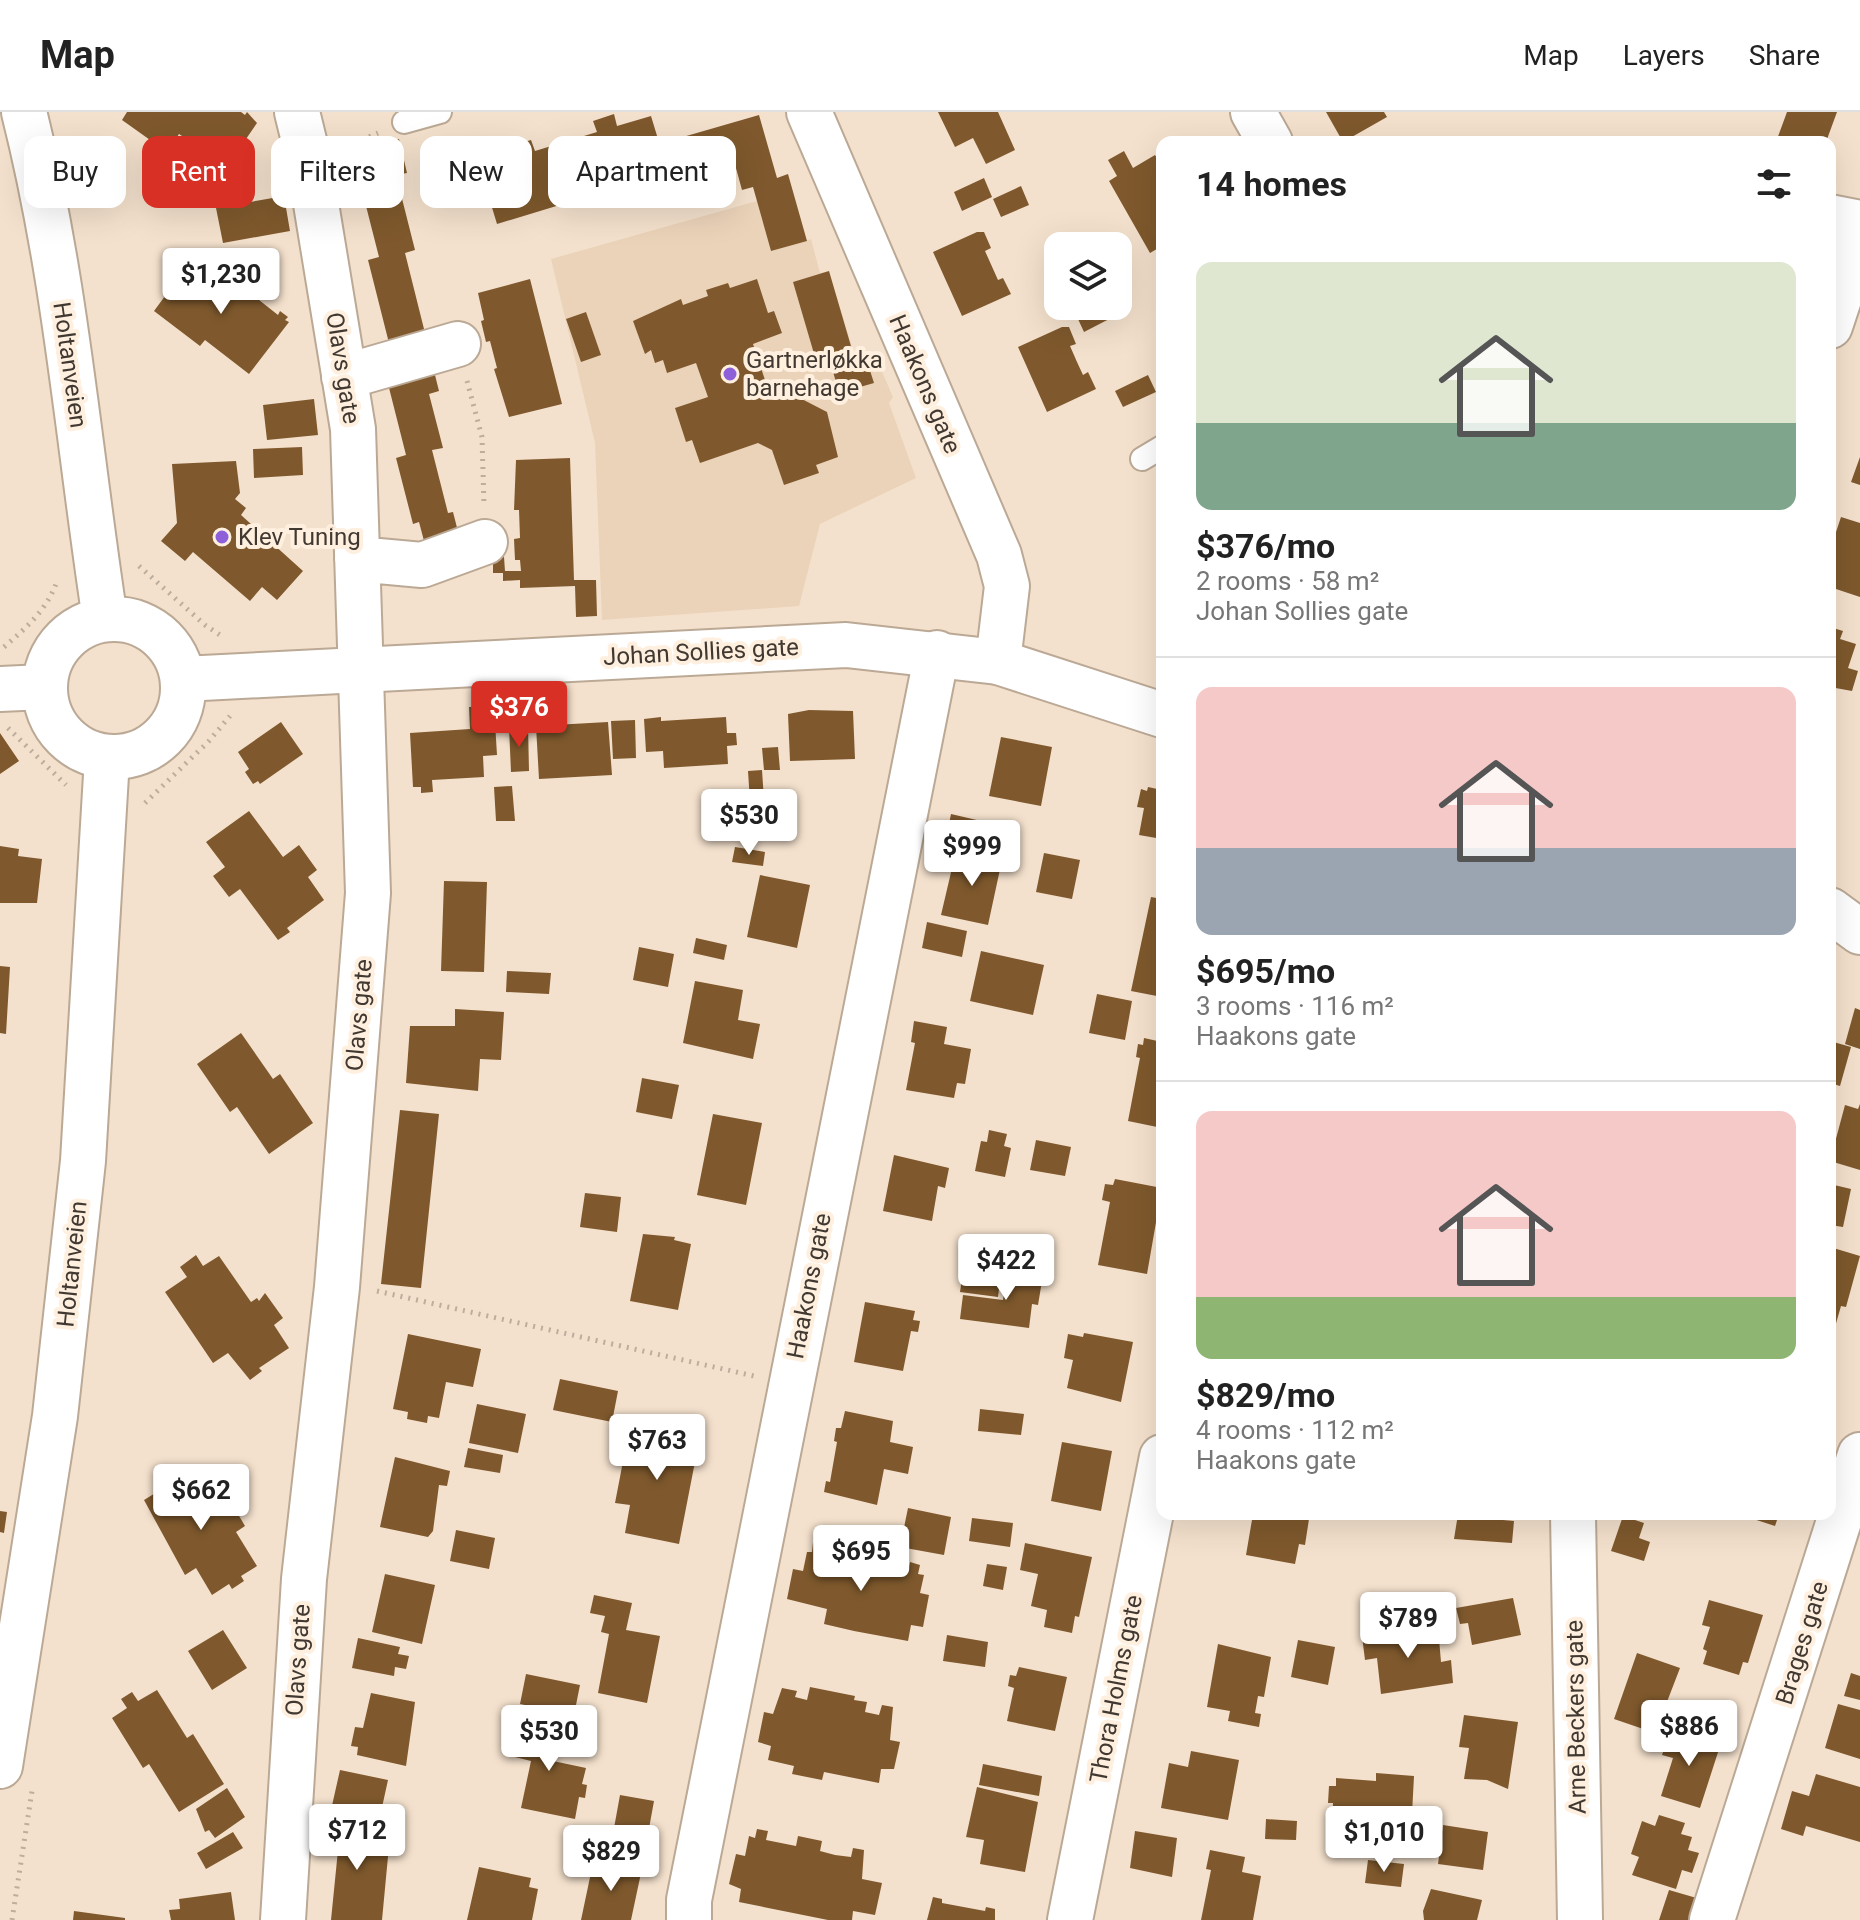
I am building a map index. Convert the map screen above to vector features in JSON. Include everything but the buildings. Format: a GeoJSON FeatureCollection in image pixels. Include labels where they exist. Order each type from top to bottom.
{"type":"FeatureCollection","features":[{"type":"Feature","properties":{"kind":"street","name":"Holtanveien"},"geometry":{"type":"LineString","coordinates":[[24,112],[38,166],[72,367],[105,619]]}},
{"type":"Feature","properties":{"kind":"street","name":"Olavs gate"},"geometry":{"type":"LineString","coordinates":[[297,112],[303,136]]}},
{"type":"Feature","properties":{"kind":"street","name":"Haakons gate"},"geometry":{"type":"LineString","coordinates":[[809,112],[999,555],[1007,586],[998,662]]}},
{"type":"Feature","properties":{"kind":"street"},"geometry":{"type":"LineString","coordinates":[[1253,112],[1267,136]]}},
{"type":"Feature","properties":{"kind":"street","name":"Olavs gate"},"geometry":{"type":"LineString","coordinates":[[283,1920],[304,1579],[337,1287],[368,893],[353,429],[317,208]]}},
{"type":"Feature","properties":{"kind":"street"},"geometry":{"type":"LineString","coordinates":[[1836,218],[1860,223]]}},
{"type":"Feature","properties":{"kind":"street"},"geometry":{"type":"LineString","coordinates":[[1836,308],[1860,236]]}},
{"type":"Feature","properties":{"kind":"street"},"geometry":{"type":"LineString","coordinates":[[344,377],[458,344]]}},
{"type":"Feature","properties":{"kind":"street"},"geometry":{"type":"LineString","coordinates":[[357,559],[422,565],[485,542]]}},
{"type":"Feature","properties":{"kind":"street"},"geometry":{"type":"LineString","coordinates":[[105,619],[141,624],[156,633],[169,646],[183,679],[179,714],[158,743],[134,755],[107,758],[78,747],[55,726],[47,707],[44,687],[47,667],[56,649],[86,624],[105,619]]}},
{"type":"Feature","properties":{"kind":"street","name":"Johan Sollies gate"},"geometry":{"type":"LineString","coordinates":[[183,679],[846,645],[998,662],[1156,713]]}},
{"type":"Feature","properties":{"kind":"street","name":"Haakons gate"},"geometry":{"type":"LineString","coordinates":[[689,1920],[689,1900],[789,1384],[937,653]]}},
{"type":"Feature","properties":{"kind":"street"},"geometry":{"type":"LineString","coordinates":[[0,689],[44,687]]}},
{"type":"Feature","properties":{"kind":"street","name":"Holtanveien"},"geometry":{"type":"LineString","coordinates":[[0,1766],[55,1416],[83,1161],[107,758]]}},
{"type":"Feature","properties":{"kind":"street"},"geometry":{"type":"LineString","coordinates":[[1836,914],[1860,932]]}},
{"type":"Feature","properties":{"kind":"street","name":"Brages gate"},"geometry":{"type":"LineString","coordinates":[[1712,1920],[1860,1455]]}},
{"type":"Feature","properties":{"kind":"street","name":"Thora Holms gate"},"geometry":{"type":"LineString","coordinates":[[1070,1920],[1156,1487]]}},
{"type":"Feature","properties":{"kind":"street","name":"Arne Beckers gate"},"geometry":{"type":"LineString","coordinates":[[1573,1520],[1580,1920]]}},
{"type":"Feature","properties":{"kind":"lane"},"geometry":{"type":"LineString","coordinates":[[404,122],[440,112]]}},
{"type":"Feature","properties":{"kind":"path"},"geometry":{"type":"LineString","coordinates":[[370,136],[404,122]]}},
{"type":"Feature","properties":{"kind":"path"},"geometry":{"type":"LineString","coordinates":[[458,344],[482,437],[485,542]]}},
{"type":"Feature","properties":{"kind":"path"},"geometry":{"type":"LineString","coordinates":[[337,1287],[373,1290],[483,1313],[789,1384]]}},
{"type":"Feature","properties":{"kind":"shaded area"},"geometry":{"type":"Polygon","coordinates":[[[757,201],[771,251],[811,239],[820,273],[829,271],[856,360],[866,358],[870,369],[880,367],[893,397],[889,403],[916,478],[820,524],[799,606],[602,620],[595,443],[551,259],[757,201]]]}},
{"type":"Feature","properties":{"kind":"place","name":"Gartnerløkka barnehage"},"geometry":{"type":"Point","coordinates":[730,374]}},
{"type":"Feature","properties":{"kind":"place","name":"Klev Tuning"},"geometry":{"type":"Point","coordinates":[222,537]}}]}
